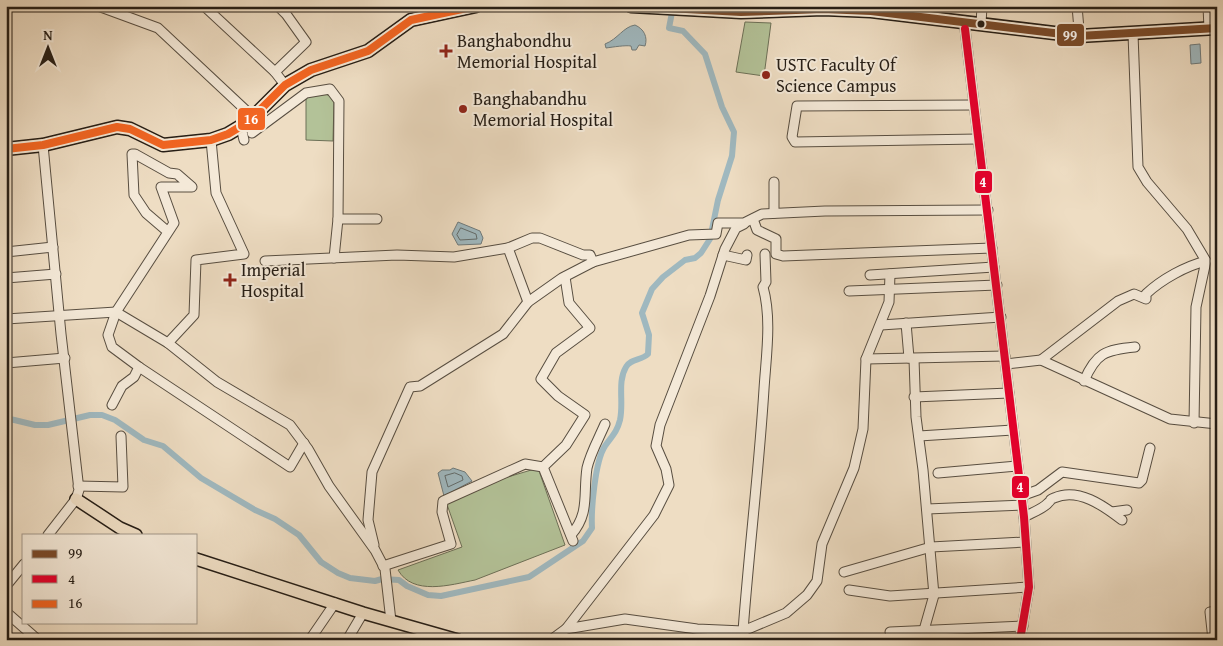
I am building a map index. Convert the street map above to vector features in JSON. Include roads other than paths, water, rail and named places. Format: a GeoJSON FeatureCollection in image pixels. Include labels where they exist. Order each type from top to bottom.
{"type":"FeatureCollection","features":[{"type":"Feature","properties":{"kind":"highway"},"geometry":{"type":"LineString","coordinates":[[631,6],[741,12],[775,9],[850,10],[918,18],[937,18],[1079,38]]}},
{"type":"Feature","properties":{"kind":"highway"},"geometry":{"type":"LineString","coordinates":[[6,149],[43,145],[117,127],[130,128],[163,145],[211,140],[247,130],[253,117],[285,85],[311,70],[368,51],[411,20],[471,7]]}},
{"type":"Feature","properties":{"kind":"highway"},"geometry":{"type":"LineString","coordinates":[[918,18],[934,24],[964,29],[1079,38],[1133,37],[1214,31]]}},
{"type":"Feature","properties":{"kind":"main road"},"geometry":{"type":"LineString","coordinates":[[76,499],[120,528],[134,534]]}},
{"type":"Feature","properties":{"kind":"main road"},"geometry":{"type":"LineString","coordinates":[[198,560],[363,613],[458,640]]}},
{"type":"Feature","properties":{"kind":"street"},"geometry":{"type":"LineString","coordinates":[[98,6],[158,28],[253,117]]}},
{"type":"Feature","properties":{"kind":"street"},"geometry":{"type":"LineString","coordinates":[[204,6],[276,72],[285,85]]}},
{"type":"Feature","properties":{"kind":"street"},"geometry":{"type":"LineString","coordinates":[[276,72],[306,42],[278,6]]}},
{"type":"Feature","properties":{"kind":"street"},"geometry":{"type":"LineString","coordinates":[[981,24],[982,6]]}},
{"type":"Feature","properties":{"kind":"street"},"geometry":{"type":"LineString","coordinates":[[1077,6],[1079,38]]}},
{"type":"Feature","properties":{"kind":"street"},"geometry":{"type":"LineString","coordinates":[[1208,6],[1214,31]]}},
{"type":"Feature","properties":{"kind":"street"},"geometry":{"type":"LineString","coordinates":[[964,29],[988,210],[1024,516],[1029,587],[1020,640]]}},
{"type":"Feature","properties":{"kind":"street"},"geometry":{"type":"LineString","coordinates":[[1133,37],[1135,146],[1138,167],[1147,182],[1187,229],[1206,261],[1196,307],[1194,423]]}},
{"type":"Feature","properties":{"kind":"street"},"geometry":{"type":"LineString","coordinates":[[244,140],[247,130],[306,92],[330,89],[340,101],[338,219],[334,258]]}},
{"type":"Feature","properties":{"kind":"street"},"geometry":{"type":"LineString","coordinates":[[973,105],[797,106],[792,137],[795,142],[978,139]]}},
{"type":"Feature","properties":{"kind":"street"},"geometry":{"type":"LineString","coordinates":[[168,343],[194,315],[196,260],[244,254],[216,192],[211,140]]}},
{"type":"Feature","properties":{"kind":"street"},"geometry":{"type":"LineString","coordinates":[[43,145],[78,486],[76,499],[49,534]]}},
{"type":"Feature","properties":{"kind":"street"},"geometry":{"type":"LineString","coordinates":[[167,231],[156,219],[146,213],[134,195],[132,154],[169,173],[177,174],[192,187],[161,187],[174,223],[116,312],[108,336],[112,347],[139,367],[290,466],[304,443]]}},
{"type":"Feature","properties":{"kind":"street"},"geometry":{"type":"LineString","coordinates":[[774,182],[774,213]]}},
{"type":"Feature","properties":{"kind":"street"},"geometry":{"type":"LineString","coordinates":[[551,640],[566,628],[654,515],[669,485],[666,468],[656,446],[660,425],[710,296],[723,255],[736,228],[762,214],[774,213],[988,210]]}},
{"type":"Feature","properties":{"kind":"street"},"geometry":{"type":"LineString","coordinates":[[338,219],[377,219]]}},
{"type":"Feature","properties":{"kind":"street"},"geometry":{"type":"LineString","coordinates":[[753,219],[757,230],[776,239],[776,254]]}},
{"type":"Feature","properties":{"kind":"street"},"geometry":{"type":"LineString","coordinates":[[391,621],[384,567],[376,550],[368,520],[372,472],[410,387],[420,386],[504,334],[528,302],[565,277],[593,262],[689,235],[716,234],[718,223],[744,224]]}},
{"type":"Feature","properties":{"kind":"street"},"geometry":{"type":"LineString","coordinates":[[265,261],[397,255],[454,257],[508,248],[532,238],[540,238],[583,255],[590,255],[593,262]]}},
{"type":"Feature","properties":{"kind":"street"},"geometry":{"type":"LineString","coordinates":[[6,252],[53,247]]}},
{"type":"Feature","properties":{"kind":"street"},"geometry":{"type":"LineString","coordinates":[[508,248],[528,302]]}},
{"type":"Feature","properties":{"kind":"street"},"geometry":{"type":"LineString","coordinates":[[723,255],[746,260],[749,254],[791,256],[992,248]]}},
{"type":"Feature","properties":{"kind":"street"},"geometry":{"type":"LineString","coordinates":[[743,631],[754,490],[760,457],[767,324],[763,287],[766,282],[765,254]]}},
{"type":"Feature","properties":{"kind":"street"},"geometry":{"type":"LineString","coordinates":[[1041,360],[1118,301],[1134,294],[1146,299],[1146,294],[1157,285],[1193,264],[1206,261]]}},
{"type":"Feature","properties":{"kind":"street"},"geometry":{"type":"LineString","coordinates":[[870,275],[994,267]]}},
{"type":"Feature","properties":{"kind":"street"},"geometry":{"type":"LineString","coordinates":[[6,278],[56,274]]}},
{"type":"Feature","properties":{"kind":"street"},"geometry":{"type":"LineString","coordinates":[[566,628],[625,619],[697,629],[743,631],[786,613],[807,595],[817,581],[822,544],[854,468],[862,429],[866,359],[889,302],[891,289],[890,274]]}},
{"type":"Feature","properties":{"kind":"street"},"geometry":{"type":"LineString","coordinates":[[543,467],[566,445],[585,415],[558,396],[541,378],[556,353],[590,328],[569,303],[565,277]]}},
{"type":"Feature","properties":{"kind":"street"},"geometry":{"type":"LineString","coordinates":[[850,291],[997,286]]}},
{"type":"Feature","properties":{"kind":"street"},"geometry":{"type":"LineString","coordinates":[[6,319],[116,312],[168,343],[217,382],[290,425],[304,443],[329,486],[376,550]]}},
{"type":"Feature","properties":{"kind":"street"},"geometry":{"type":"LineString","coordinates":[[881,325],[1001,317]]}},
{"type":"Feature","properties":{"kind":"street"},"geometry":{"type":"LineString","coordinates":[[906,323],[931,547],[934,595],[924,630]]}},
{"type":"Feature","properties":{"kind":"street"},"geometry":{"type":"LineString","coordinates":[[1084,381],[1092,362],[1105,353],[1135,347]]}},
{"type":"Feature","properties":{"kind":"street"},"geometry":{"type":"LineString","coordinates":[[6,363],[65,358]]}},
{"type":"Feature","properties":{"kind":"street"},"geometry":{"type":"LineString","coordinates":[[866,359],[1041,360],[1170,419],[1217,424]]}},
{"type":"Feature","properties":{"kind":"street"},"geometry":{"type":"LineString","coordinates":[[112,405],[122,386],[134,376],[139,367]]}},
{"type":"Feature","properties":{"kind":"street"},"geometry":{"type":"LineString","coordinates":[[914,397],[1009,393]]}},
{"type":"Feature","properties":{"kind":"street"},"geometry":{"type":"LineString","coordinates":[[543,467],[572,538],[581,524],[586,499],[587,466],[605,424]]}},
{"type":"Feature","properties":{"kind":"street"},"geometry":{"type":"LineString","coordinates":[[919,436],[1013,430]]}},
{"type":"Feature","properties":{"kind":"street"},"geometry":{"type":"LineString","coordinates":[[78,486],[123,487],[121,436]]}},
{"type":"Feature","properties":{"kind":"street"},"geometry":{"type":"LineString","coordinates":[[927,509],[1022,500],[1062,472],[1139,483],[1142,480],[1150,448]]}},
{"type":"Feature","properties":{"kind":"street"},"geometry":{"type":"LineString","coordinates":[[384,567],[451,544],[442,512],[443,501],[525,464],[543,467]]}},
{"type":"Feature","properties":{"kind":"street"},"geometry":{"type":"LineString","coordinates":[[938,473],[1017,466]]}},
{"type":"Feature","properties":{"kind":"street"},"geometry":{"type":"LineString","coordinates":[[1024,516],[1048,504],[1053,498],[1068,494],[1080,496],[1112,512],[1122,520]]}},
{"type":"Feature","properties":{"kind":"street"},"geometry":{"type":"LineString","coordinates":[[1112,512],[1127,510]]}},
{"type":"Feature","properties":{"kind":"street"},"geometry":{"type":"LineString","coordinates":[[844,572],[931,547],[1025,542]]}},
{"type":"Feature","properties":{"kind":"street"},"geometry":{"type":"LineString","coordinates":[[6,586],[22,566]]}},
{"type":"Feature","properties":{"kind":"street"},"geometry":{"type":"LineString","coordinates":[[849,590],[890,596],[934,595],[1029,587]]}},
{"type":"Feature","properties":{"kind":"street"},"geometry":{"type":"LineString","coordinates":[[311,638],[335,603]]}},
{"type":"Feature","properties":{"kind":"street"},"geometry":{"type":"LineString","coordinates":[[1213,640],[1210,612],[1217,611]]}},
{"type":"Feature","properties":{"kind":"street"},"geometry":{"type":"LineString","coordinates":[[6,612],[38,640]]}},
{"type":"Feature","properties":{"kind":"street"},"geometry":{"type":"LineString","coordinates":[[347,640],[363,613]]}},
{"type":"Feature","properties":{"kind":"street"},"geometry":{"type":"LineString","coordinates":[[890,632],[1023,626]]}},
{"type":"Feature","properties":{"kind":"water"},"geometry":{"type":"Polygon","coordinates":[[[635,25],[644,34],[646,39],[645,46],[639,45],[636,50],[632,50],[631,46],[606,48],[605,44],[627,28],[635,25]]]}},
{"type":"Feature","properties":{"kind":"water"},"geometry":{"type":"Polygon","coordinates":[[[1200,44],[1201,63],[1191,64],[1190,45],[1200,44]]]}},
{"type":"Feature","properties":{"kind":"water"},"geometry":{"type":"Polygon","coordinates":[[[458,222],[480,231],[483,238],[481,244],[458,245],[452,234],[458,222]]]}},
{"type":"Feature","properties":{"kind":"water"},"geometry":{"type":"Polygon","coordinates":[[[453,468],[465,472],[472,481],[444,496],[438,473],[442,470],[453,468]]]}},
{"type":"Feature","properties":{"kind":"waterway"},"geometry":{"type":"LineString","coordinates":[[6,418],[35,425],[48,425],[90,415],[102,415],[115,420],[144,440],[163,446],[201,478],[255,510],[275,519],[299,535],[321,562],[350,578],[375,581],[382,579],[399,580],[407,586],[428,595],[441,596],[529,577],[583,541],[592,528],[596,474],[605,446],[616,431],[620,420],[623,373],[628,364],[648,354],[649,335],[642,313],[652,289],[663,277],[685,260],[695,258],[701,253],[710,239],[718,200],[732,156],[734,132],[722,107],[705,54],[683,31],[669,28],[673,7]]}},
{"type":"Feature","properties":{"kind":"place","name":"Banghabondhu Memorial Hospital"},"geometry":{"type":"Point","coordinates":[446,51]}},
{"type":"Feature","properties":{"kind":"place","name":"USTC Faculty Of Science Campus"},"geometry":{"type":"Point","coordinates":[766,75]}},
{"type":"Feature","properties":{"kind":"place","name":"Banghabandhu Memorial Hospital"},"geometry":{"type":"Point","coordinates":[463,109]}},
{"type":"Feature","properties":{"kind":"place","name":"Imperial Hospital"},"geometry":{"type":"Point","coordinates":[230,280]}}]}
